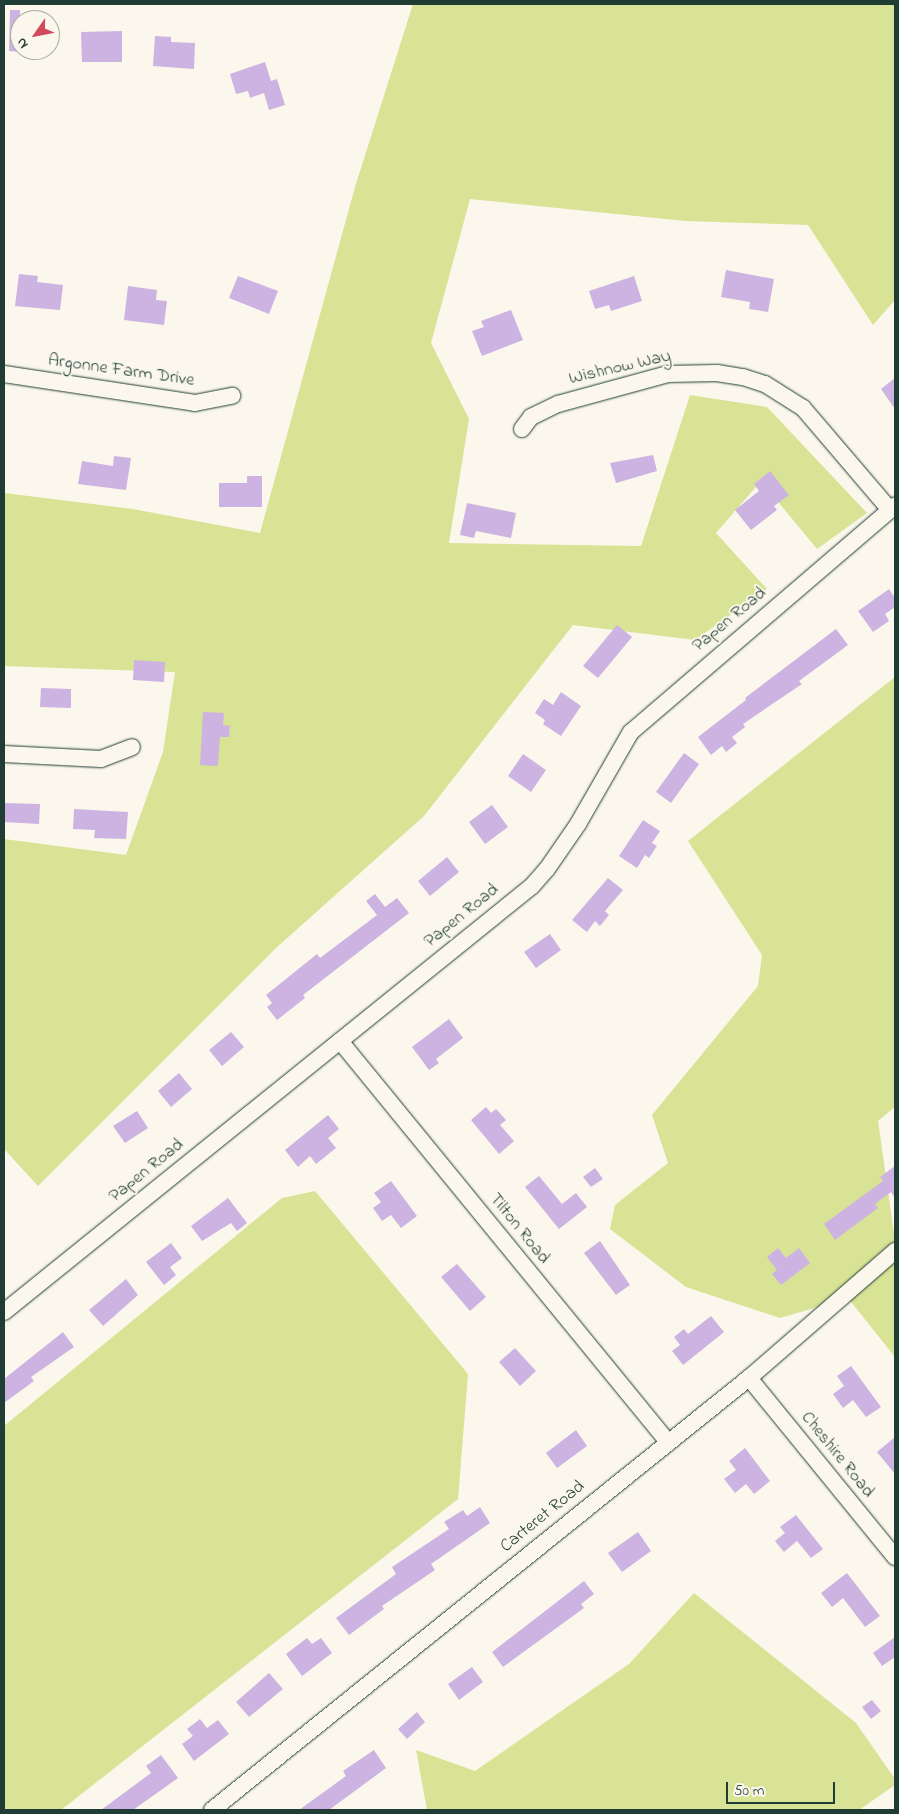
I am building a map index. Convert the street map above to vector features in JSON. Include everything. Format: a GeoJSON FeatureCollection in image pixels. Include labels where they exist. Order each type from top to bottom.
{"type":"FeatureCollection","features":[{"type":"Feature","properties":{"kind":"street","name":"Wishnow Way"},"geometry":{"type":"LineString","coordinates":[[522,429],[531,417],[558,404],[660,376],[694,372],[743,377],[765,384],[803,408],[893,508]]}},
{"type":"Feature","properties":{"kind":"street","name":"Argonne Farm Drive"},"geometry":{"type":"LineString","coordinates":[[4,374],[195,402],[232,396]]}},
{"type":"Feature","properties":{"kind":"street","name":"Papen Road"},"geometry":{"type":"LineString","coordinates":[[4,1311],[532,886],[548,869],[578,824],[632,732],[893,508]]}},
{"type":"Feature","properties":{"kind":"street"},"geometry":{"type":"LineString","coordinates":[[4,754],[101,759],[132,747]]}},
{"type":"Feature","properties":{"kind":"street","name":"Tilton Road"},"geometry":{"type":"LineString","coordinates":[[340,1041],[668,1442]]}},
{"type":"Feature","properties":{"kind":"street","name":"Carteret Road"},"geometry":{"type":"LineString","coordinates":[[212,1810],[748,1378],[895,1250]]}},
{"type":"Feature","properties":{"kind":"street","name":"Cheshire Road"},"geometry":{"type":"LineString","coordinates":[[748,1378],[895,1557]]}},
{"type":"Feature","properties":{"kind":"green space"},"geometry":{"type":"Polygon","coordinates":[[[413,4],[895,4],[895,300],[873,325],[808,225],[685,221],[470,199],[431,343],[469,419],[449,543],[641,546],[690,395],[767,407],[867,513],[817,549],[761,481],[716,533],[767,589],[695,640],[573,625],[424,816],[276,948],[38,1186],[4,1149],[4,839],[126,855],[163,752],[175,672],[4,666],[4,493],[133,509],[260,533],[355,187],[413,4]]]}},
{"type":"Feature","properties":{"kind":"green space"},"geometry":{"type":"Polygon","coordinates":[[[895,677],[895,1107],[878,1121],[895,1240],[895,1357],[848,1298],[780,1318],[686,1287],[610,1229],[615,1205],[668,1163],[652,1115],[758,986],[762,955],[688,841],[895,677]]]}},
{"type":"Feature","properties":{"kind":"green space"},"geometry":{"type":"Polygon","coordinates":[[[315,1191],[468,1374],[458,1499],[61,1810],[4,1810],[4,1426],[282,1198],[315,1191]]]}},
{"type":"Feature","properties":{"kind":"green space"},"geometry":{"type":"Polygon","coordinates":[[[694,1593],[856,1723],[895,1779],[895,1785],[859,1810],[427,1810],[416,1750],[475,1771],[629,1664],[694,1593]]]}},
{"type":"Feature","properties":{"kind":"building"},"geometry":{"type":"Polygon","coordinates":[[[10,10],[10,51],[9,51],[10,10]]]}},
{"type":"Feature","properties":{"kind":"building"},"geometry":{"type":"Polygon","coordinates":[[[122,31],[122,62],[82,62],[81,32],[122,31]]]}},
{"type":"Feature","properties":{"kind":"building"},"geometry":{"type":"Polygon","coordinates":[[[155,36],[171,37],[171,42],[195,43],[194,69],[153,66],[155,36]]]}},
{"type":"Feature","properties":{"kind":"building"},"geometry":{"type":"Polygon","coordinates":[[[265,62],[271,81],[277,79],[285,105],[269,110],[264,93],[250,98],[248,91],[236,94],[230,74],[265,62]]]}},
{"type":"Feature","properties":{"kind":"building"},"geometry":{"type":"Polygon","coordinates":[[[726,270],[774,279],[768,312],[749,309],[750,302],[721,297],[726,270]]]}},
{"type":"Feature","properties":{"kind":"building"},"geometry":{"type":"Polygon","coordinates":[[[19,274],[38,276],[37,282],[63,285],[60,310],[15,306],[19,274]]]}},
{"type":"Feature","properties":{"kind":"building"},"geometry":{"type":"Polygon","coordinates":[[[238,276],[278,291],[269,314],[229,298],[238,276]]]}},
{"type":"Feature","properties":{"kind":"building"},"geometry":{"type":"Polygon","coordinates":[[[634,276],[642,301],[611,311],[609,305],[595,309],[589,291],[634,276]]]}},
{"type":"Feature","properties":{"kind":"building"},"geometry":{"type":"Polygon","coordinates":[[[128,286],[157,290],[156,300],[167,301],[164,325],[124,320],[128,286]]]}},
{"type":"Feature","properties":{"kind":"building"},"geometry":{"type":"Polygon","coordinates":[[[511,310],[523,340],[482,356],[472,331],[484,327],[481,321],[511,310]]]}},
{"type":"Feature","properties":{"kind":"building"},"geometry":{"type":"Polygon","coordinates":[[[895,378],[895,409],[881,389],[895,378]]]}},
{"type":"Feature","properties":{"kind":"building"},"geometry":{"type":"Polygon","coordinates":[[[653,455],[657,471],[616,483],[610,463],[653,455]]]}},
{"type":"Feature","properties":{"kind":"building"},"geometry":{"type":"Polygon","coordinates":[[[114,456],[131,458],[126,490],[78,484],[82,461],[113,466],[114,456]]]}},
{"type":"Feature","properties":{"kind":"building"},"geometry":{"type":"Polygon","coordinates":[[[770,471],[789,495],[774,506],[777,510],[751,530],[735,510],[759,491],[754,484],[770,471]]]}},
{"type":"Feature","properties":{"kind":"building"},"geometry":{"type":"Polygon","coordinates":[[[247,476],[262,476],[262,507],[219,507],[219,483],[247,483],[247,476]]]}},
{"type":"Feature","properties":{"kind":"building"},"geometry":{"type":"Polygon","coordinates":[[[467,503],[516,513],[511,538],[476,531],[474,538],[460,535],[467,503]]]}},
{"type":"Feature","properties":{"kind":"building"},"geometry":{"type":"Polygon","coordinates":[[[889,589],[895,598],[895,607],[885,614],[889,621],[873,632],[858,611],[889,589]]]}},
{"type":"Feature","properties":{"kind":"building"},"geometry":{"type":"Polygon","coordinates":[[[617,625],[632,637],[598,678],[583,666],[617,625]]]}},
{"type":"Feature","properties":{"kind":"building"},"geometry":{"type":"Polygon","coordinates":[[[836,629],[848,645],[799,681],[802,684],[743,724],[745,727],[732,737],[737,743],[726,752],[722,746],[711,755],[698,737],[746,700],[745,698],[836,629]]]}},
{"type":"Feature","properties":{"kind":"building"},"geometry":{"type":"Polygon","coordinates":[[[134,660],[165,662],[164,682],[133,680],[134,660]]]}},
{"type":"Feature","properties":{"kind":"building"},"geometry":{"type":"Polygon","coordinates":[[[41,688],[71,689],[71,708],[40,707],[41,688]]]}},
{"type":"Feature","properties":{"kind":"building"},"geometry":{"type":"Polygon","coordinates":[[[561,692],[581,706],[561,736],[543,724],[545,720],[535,713],[544,699],[553,705],[561,692]]]}},
{"type":"Feature","properties":{"kind":"building"},"geometry":{"type":"Polygon","coordinates":[[[203,712],[224,713],[223,725],[230,726],[229,737],[220,737],[218,766],[200,765],[203,712]]]}},
{"type":"Feature","properties":{"kind":"building"},"geometry":{"type":"Polygon","coordinates":[[[684,753],[699,764],[671,803],[656,792],[684,753]]]}},
{"type":"Feature","properties":{"kind":"building"},"geometry":{"type":"Polygon","coordinates":[[[523,754],[546,770],[531,792],[508,776],[523,754]]]}},
{"type":"Feature","properties":{"kind":"building"},"geometry":{"type":"Polygon","coordinates":[[[4,803],[40,804],[39,824],[4,822],[4,803]]]}},
{"type":"Feature","properties":{"kind":"building"},"geometry":{"type":"Polygon","coordinates":[[[492,805],[508,827],[485,844],[469,822],[492,805]]]}},
{"type":"Feature","properties":{"kind":"building"},"geometry":{"type":"Polygon","coordinates":[[[74,809],[128,812],[126,839],[94,838],[95,830],[73,829],[74,809]]]}},
{"type":"Feature","properties":{"kind":"building"},"geometry":{"type":"Polygon","coordinates":[[[643,820],[660,831],[652,843],[657,846],[649,858],[645,855],[637,868],[619,856],[643,820]]]}},
{"type":"Feature","properties":{"kind":"building"},"geometry":{"type":"Polygon","coordinates":[[[447,857],[459,872],[430,896],[418,881],[447,857]]]}},
{"type":"Feature","properties":{"kind":"building"},"geometry":{"type":"Polygon","coordinates":[[[608,878],[623,890],[605,911],[609,915],[600,926],[595,921],[587,932],[572,920],[608,878]]]}},
{"type":"Feature","properties":{"kind":"building"},"geometry":{"type":"Polygon","coordinates":[[[375,894],[385,907],[397,898],[409,913],[303,995],[305,998],[277,1020],[267,1007],[272,1003],[266,995],[317,954],[320,958],[377,915],[366,901],[375,894]]]}},
{"type":"Feature","properties":{"kind":"building"},"geometry":{"type":"Polygon","coordinates":[[[550,934],[561,950],[536,968],[524,952],[550,934]]]}},
{"type":"Feature","properties":{"kind":"building"},"geometry":{"type":"Polygon","coordinates":[[[449,1019],[463,1038],[436,1059],[439,1063],[429,1070],[412,1047],[449,1019]]]}},
{"type":"Feature","properties":{"kind":"building"},"geometry":{"type":"Polygon","coordinates":[[[231,1032],[244,1047],[222,1066],[209,1050],[231,1032]]]}},
{"type":"Feature","properties":{"kind":"building"},"geometry":{"type":"Polygon","coordinates":[[[179,1073],[192,1089],[171,1107],[158,1091],[179,1073]]]}},
{"type":"Feature","properties":{"kind":"building"},"geometry":{"type":"Polygon","coordinates":[[[486,1107],[491,1113],[496,1109],[506,1120],[500,1125],[514,1141],[499,1154],[471,1120],[486,1107]]]}},
{"type":"Feature","properties":{"kind":"building"},"geometry":{"type":"Polygon","coordinates":[[[137,1111],[148,1128],[125,1143],[113,1126],[137,1111]]]}},
{"type":"Feature","properties":{"kind":"building"},"geometry":{"type":"Polygon","coordinates":[[[328,1115],[339,1129],[328,1138],[336,1148],[316,1164],[310,1156],[298,1167],[285,1150],[328,1115]]]}},
{"type":"Feature","properties":{"kind":"building"},"geometry":{"type":"Polygon","coordinates":[[[895,1166],[895,1198],[891,1192],[875,1204],[878,1208],[835,1240],[824,1224],[883,1181],[880,1177],[895,1166]]]}},
{"type":"Feature","properties":{"kind":"building"},"geometry":{"type":"Polygon","coordinates":[[[595,1168],[603,1179],[591,1187],[583,1177],[595,1168]]]}},
{"type":"Feature","properties":{"kind":"building"},"geometry":{"type":"Polygon","coordinates":[[[539,1176],[562,1204],[576,1193],[587,1207],[559,1229],[525,1187],[539,1176]]]}},
{"type":"Feature","properties":{"kind":"building"},"geometry":{"type":"Polygon","coordinates":[[[391,1181],[417,1216],[401,1228],[391,1215],[382,1221],[373,1208],[381,1202],[374,1193],[391,1181]]]}},
{"type":"Feature","properties":{"kind":"building"},"geometry":{"type":"Polygon","coordinates":[[[228,1198],[247,1223],[237,1231],[231,1223],[202,1241],[191,1226],[228,1198]]]}},
{"type":"Feature","properties":{"kind":"building"},"geometry":{"type":"Polygon","coordinates":[[[600,1241],[630,1285],[616,1295],[584,1253],[600,1241]]]}},
{"type":"Feature","properties":{"kind":"building"},"geometry":{"type":"Polygon","coordinates":[[[171,1243],[182,1258],[170,1267],[176,1275],[164,1285],[146,1262],[171,1243]]]}},
{"type":"Feature","properties":{"kind":"building"},"geometry":{"type":"Polygon","coordinates":[[[778,1248],[786,1258],[799,1248],[810,1263],[781,1285],[772,1274],[777,1270],[767,1257],[778,1248]]]}},
{"type":"Feature","properties":{"kind":"building"},"geometry":{"type":"Polygon","coordinates":[[[457,1264],[486,1297],[470,1311],[441,1277],[457,1264]]]}},
{"type":"Feature","properties":{"kind":"building"},"geometry":{"type":"Polygon","coordinates":[[[126,1279],[138,1295],[103,1326],[89,1310],[126,1279]]]}},
{"type":"Feature","properties":{"kind":"building"},"geometry":{"type":"Polygon","coordinates":[[[711,1316],[724,1332],[683,1365],[672,1351],[680,1345],[674,1337],[684,1329],[688,1334],[711,1316]]]}},
{"type":"Feature","properties":{"kind":"building"},"geometry":{"type":"Polygon","coordinates":[[[63,1332],[74,1347],[31,1377],[34,1381],[4,1403],[4,1379],[63,1332]]]}},
{"type":"Feature","properties":{"kind":"building"},"geometry":{"type":"Polygon","coordinates":[[[515,1348],[536,1371],[520,1386],[499,1362],[515,1348]]]}},
{"type":"Feature","properties":{"kind":"building"},"geometry":{"type":"Polygon","coordinates":[[[851,1366],[881,1407],[866,1417],[853,1400],[843,1408],[833,1394],[844,1386],[837,1376],[851,1366]]]}},
{"type":"Feature","properties":{"kind":"building"},"geometry":{"type":"Polygon","coordinates":[[[576,1430],[587,1446],[557,1468],[546,1453],[576,1430]]]}},
{"type":"Feature","properties":{"kind":"building"},"geometry":{"type":"Polygon","coordinates":[[[895,1437],[895,1474],[877,1452],[895,1437]]]}},
{"type":"Feature","properties":{"kind":"building"},"geometry":{"type":"Polygon","coordinates":[[[745,1448],[770,1481],[754,1494],[746,1484],[735,1493],[724,1479],[736,1470],[729,1461],[745,1448]]]}},
{"type":"Feature","properties":{"kind":"building"},"geometry":{"type":"Polygon","coordinates":[[[480,1507],[490,1523],[431,1564],[435,1570],[382,1606],[384,1609],[349,1635],[336,1618],[396,1574],[392,1567],[449,1529],[444,1522],[463,1510],[467,1516],[480,1507]]]}},
{"type":"Feature","properties":{"kind":"building"},"geometry":{"type":"Polygon","coordinates":[[[796,1515],[823,1549],[811,1558],[797,1541],[784,1552],[775,1541],[785,1533],[780,1527],[796,1515]]]}},
{"type":"Feature","properties":{"kind":"building"},"geometry":{"type":"Polygon","coordinates":[[[638,1532],[651,1551],[622,1572],[608,1553],[638,1532]]]}},
{"type":"Feature","properties":{"kind":"building"},"geometry":{"type":"Polygon","coordinates":[[[847,1573],[880,1616],[865,1627],[843,1598],[832,1607],[821,1593],[847,1573]]]}},
{"type":"Feature","properties":{"kind":"building"},"geometry":{"type":"Polygon","coordinates":[[[584,1581],[594,1594],[581,1604],[584,1608],[503,1667],[492,1652],[584,1581]]]}},
{"type":"Feature","properties":{"kind":"building"},"geometry":{"type":"Polygon","coordinates":[[[895,1637],[895,1657],[882,1666],[873,1653],[895,1637]]]}},
{"type":"Feature","properties":{"kind":"building"},"geometry":{"type":"Polygon","coordinates":[[[307,1638],[312,1644],[321,1638],[332,1653],[302,1676],[286,1654],[307,1638]]]}},
{"type":"Feature","properties":{"kind":"building"},"geometry":{"type":"Polygon","coordinates":[[[472,1667],[483,1682],[459,1700],[448,1684],[472,1667]]]}},
{"type":"Feature","properties":{"kind":"building"},"geometry":{"type":"Polygon","coordinates":[[[269,1673],[283,1689],[249,1717],[236,1702],[269,1673]]]}},
{"type":"Feature","properties":{"kind":"building"},"geometry":{"type":"Polygon","coordinates":[[[872,1700],[881,1711],[871,1719],[862,1707],[872,1700]]]}},
{"type":"Feature","properties":{"kind":"building"},"geometry":{"type":"Polygon","coordinates":[[[417,1712],[425,1722],[407,1739],[398,1729],[417,1712]]]}},
{"type":"Feature","properties":{"kind":"building"},"geometry":{"type":"Polygon","coordinates":[[[200,1719],[207,1728],[218,1720],[229,1734],[194,1761],[182,1744],[193,1736],[187,1729],[200,1719]]]}},
{"type":"Feature","properties":{"kind":"building"},"geometry":{"type":"Polygon","coordinates":[[[374,1750],[386,1768],[329,1810],[299,1810],[346,1776],[343,1771],[374,1750]]]}},
{"type":"Feature","properties":{"kind":"building"},"geometry":{"type":"Polygon","coordinates":[[[161,1755],[178,1778],[133,1810],[101,1810],[151,1773],[146,1766],[161,1755]]]}}]}
